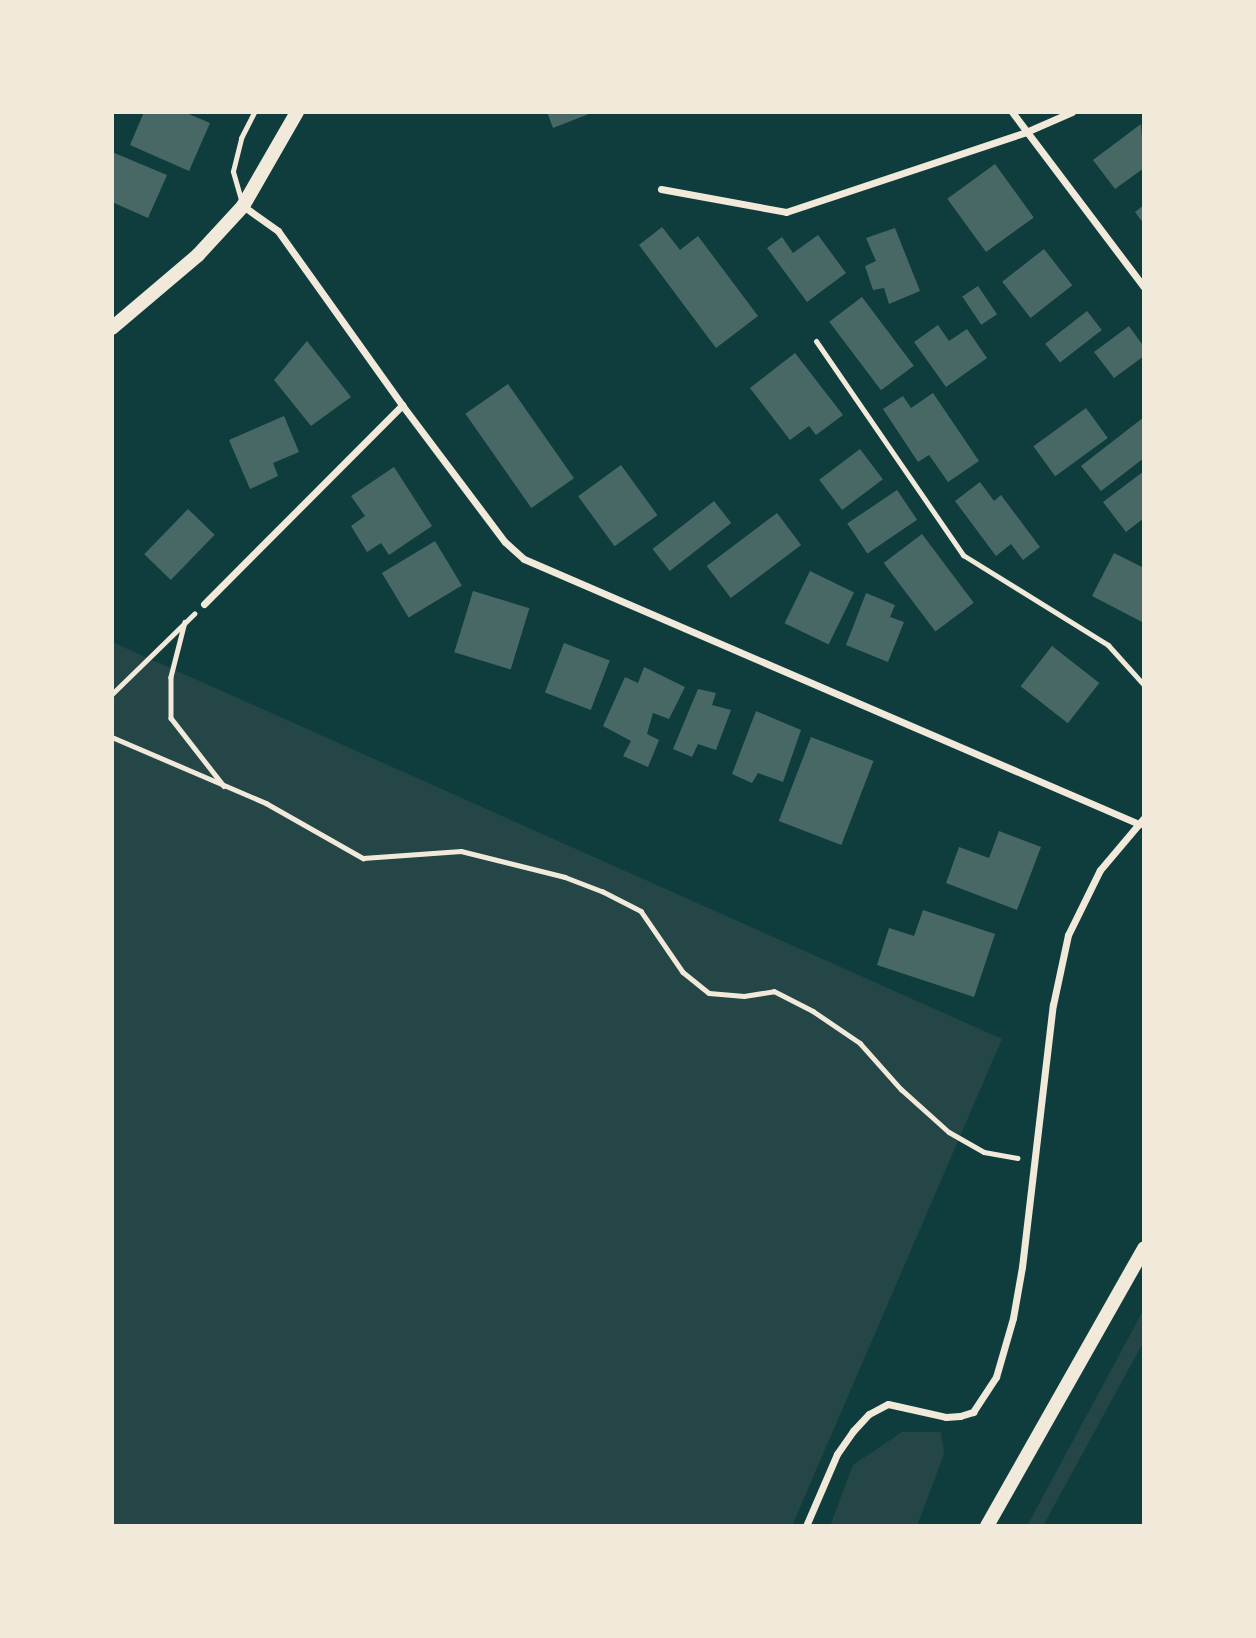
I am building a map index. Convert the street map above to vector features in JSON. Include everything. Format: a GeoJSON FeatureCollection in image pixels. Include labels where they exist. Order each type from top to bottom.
{"type":"FeatureCollection","features":[{"type":"Feature","properties":{"kind":"main road"},"geometry":{"type":"LineString","coordinates":[[112,328],[198,255],[243,206],[298,112]]}},
{"type":"Feature","properties":{"kind":"main road"},"geometry":{"type":"LineString","coordinates":[[987,1526],[1144,1248]]}},
{"type":"Feature","properties":{"kind":"street"},"geometry":{"type":"LineString","coordinates":[[1012,112],[1144,287]]}},
{"type":"Feature","properties":{"kind":"street"},"geometry":{"type":"LineString","coordinates":[[661,189],[786,212],[1026,132],[1072,112]]}},
{"type":"Feature","properties":{"kind":"street"},"geometry":{"type":"LineString","coordinates":[[243,206],[278,231],[402,405],[505,542],[524,559],[1141,821],[1100,870],[1068,935],[1053,1005],[1013,1318],[996,1377],[983,1401],[973,1412],[960,1416],[946,1416],[888,1404],[869,1414],[853,1430],[837,1454],[806,1526]]}},
{"type":"Feature","properties":{"kind":"street"},"geometry":{"type":"LineString","coordinates":[[204,604],[402,405]]}},
{"type":"Feature","properties":{"kind":"lane"},"geometry":{"type":"LineString","coordinates":[[243,206],[233,171],[241,138],[254,112]]}},
{"type":"Feature","properties":{"kind":"lane"},"geometry":{"type":"LineString","coordinates":[[816,341],[963,555],[1108,645],[1144,685]]}},
{"type":"Feature","properties":{"kind":"path"},"geometry":{"type":"LineString","coordinates":[[112,694],[204,604]]}},
{"type":"Feature","properties":{"kind":"path"},"geometry":{"type":"LineString","coordinates":[[185,622],[170,677],[171,718],[224,787]]}},
{"type":"Feature","properties":{"kind":"path"},"geometry":{"type":"LineString","coordinates":[[112,737],[266,803],[363,858],[461,851],[565,877],[603,891],[641,911],[683,972],[709,993],[744,996],[774,991],[813,1011],[860,1043],[901,1089],[949,1132],[984,1152],[1035,1162]]}},
{"type":"Feature","properties":{"kind":"shaded area"},"geometry":{"type":"Polygon","coordinates":[[[112,642],[1002,1039],[792,1526],[112,1526],[112,642]]]}},
{"type":"Feature","properties":{"kind":"shaded area"},"geometry":{"type":"Polygon","coordinates":[[[1144,1309],[1144,1341],[1043,1526],[1027,1526],[1144,1309]]]}},
{"type":"Feature","properties":{"kind":"shaded area"},"geometry":{"type":"Polygon","coordinates":[[[902,1432],[941,1432],[944,1454],[917,1526],[830,1526],[853,1465],[902,1432]]]}},
{"type":"Feature","properties":{"kind":"building"},"geometry":{"type":"Polygon","coordinates":[[[144,112],[184,112],[210,123],[189,171],[130,145],[144,112]]]}},
{"type":"Feature","properties":{"kind":"building"},"geometry":{"type":"Polygon","coordinates":[[[547,112],[594,112],[553,128],[547,112]]]}},
{"type":"Feature","properties":{"kind":"building"},"geometry":{"type":"Polygon","coordinates":[[[1141,124],[1144,168],[1115,189],[1093,160],[1141,124]]]}},
{"type":"Feature","properties":{"kind":"building"},"geometry":{"type":"Polygon","coordinates":[[[112,152],[167,175],[148,218],[112,202],[112,152]]]}},
{"type":"Feature","properties":{"kind":"building"},"geometry":{"type":"Polygon","coordinates":[[[995,164],[1034,217],[986,252],[947,199],[995,164]]]}},
{"type":"Feature","properties":{"kind":"building"},"geometry":{"type":"Polygon","coordinates":[[[1144,205],[1144,224],[1135,212],[1144,205]]]}},
{"type":"Feature","properties":{"kind":"building"},"geometry":{"type":"Polygon","coordinates":[[[662,227],[680,250],[698,236],[758,316],[716,348],[639,245],[662,227]]]}},
{"type":"Feature","properties":{"kind":"building"},"geometry":{"type":"Polygon","coordinates":[[[895,228],[920,291],[889,304],[884,288],[873,290],[865,266],[876,261],[866,238],[895,228]]]}},
{"type":"Feature","properties":{"kind":"building"},"geometry":{"type":"Polygon","coordinates":[[[818,235],[846,273],[807,302],[767,248],[782,237],[793,253],[818,235]]]}},
{"type":"Feature","properties":{"kind":"building"},"geometry":{"type":"Polygon","coordinates":[[[1044,249],[1072,285],[1031,318],[1002,282],[1044,249]]]}},
{"type":"Feature","properties":{"kind":"building"},"geometry":{"type":"Polygon","coordinates":[[[978,286],[997,314],[981,325],[962,297],[978,286]]]}},
{"type":"Feature","properties":{"kind":"building"},"geometry":{"type":"Polygon","coordinates":[[[862,297],[914,366],[881,390],[829,322],[862,297]]]}},
{"type":"Feature","properties":{"kind":"building"},"geometry":{"type":"Polygon","coordinates":[[[1087,311],[1102,330],[1060,363],[1045,344],[1087,311]]]}},
{"type":"Feature","properties":{"kind":"building"},"geometry":{"type":"Polygon","coordinates":[[[938,325],[949,341],[967,329],[987,358],[946,387],[914,342],[938,325]]]}},
{"type":"Feature","properties":{"kind":"building"},"geometry":{"type":"Polygon","coordinates":[[[1129,326],[1144,347],[1144,356],[1114,378],[1094,352],[1129,326]]]}},
{"type":"Feature","properties":{"kind":"building"},"geometry":{"type":"Polygon","coordinates":[[[307,341],[351,397],[311,426],[274,380],[307,341]]]}},
{"type":"Feature","properties":{"kind":"building"},"geometry":{"type":"Polygon","coordinates":[[[795,353],[843,415],[816,435],[809,426],[790,440],[750,388],[795,353]]]}},
{"type":"Feature","properties":{"kind":"building"},"geometry":{"type":"Polygon","coordinates":[[[508,384],[574,478],[531,508],[465,414],[508,384]]]}},
{"type":"Feature","properties":{"kind":"building"},"geometry":{"type":"Polygon","coordinates":[[[933,393],[979,461],[948,482],[929,455],[918,462],[883,409],[903,396],[911,408],[933,393]]]}},
{"type":"Feature","properties":{"kind":"building"},"geometry":{"type":"Polygon","coordinates":[[[1086,408],[1108,438],[1055,476],[1033,446],[1086,408]]]}},
{"type":"Feature","properties":{"kind":"building"},"geometry":{"type":"Polygon","coordinates":[[[284,416],[299,452],[273,463],[278,476],[250,489],[229,440],[284,416]]]}},
{"type":"Feature","properties":{"kind":"building"},"geometry":{"type":"Polygon","coordinates":[[[1144,417],[1144,458],[1101,491],[1081,466],[1144,417]]]}},
{"type":"Feature","properties":{"kind":"building"},"geometry":{"type":"Polygon","coordinates":[[[860,449],[883,479],[842,510],[819,480],[860,449]]]}},
{"type":"Feature","properties":{"kind":"building"},"geometry":{"type":"Polygon","coordinates":[[[621,465],[657,515],[615,546],[578,496],[621,465]]]}},
{"type":"Feature","properties":{"kind":"building"},"geometry":{"type":"Polygon","coordinates":[[[394,467],[432,526],[389,555],[381,543],[367,552],[351,526],[365,516],[351,496],[394,467]]]}},
{"type":"Feature","properties":{"kind":"building"},"geometry":{"type":"Polygon","coordinates":[[[1144,471],[1144,518],[1126,532],[1103,502],[1144,471]]]}},
{"type":"Feature","properties":{"kind":"building"},"geometry":{"type":"Polygon","coordinates":[[[980,482],[994,501],[1001,495],[1040,547],[1023,560],[1011,544],[996,556],[955,501],[980,482]]]}},
{"type":"Feature","properties":{"kind":"building"},"geometry":{"type":"Polygon","coordinates":[[[897,490],[917,520],[867,553],[847,524],[897,490]]]}},
{"type":"Feature","properties":{"kind":"building"},"geometry":{"type":"Polygon","coordinates":[[[714,501],[731,523],[670,571],[653,549],[714,501]]]}},
{"type":"Feature","properties":{"kind":"building"},"geometry":{"type":"Polygon","coordinates":[[[188,509],[215,535],[171,580],[144,554],[188,509]]]}},
{"type":"Feature","properties":{"kind":"building"},"geometry":{"type":"Polygon","coordinates":[[[777,513],[801,545],[731,598],[707,566],[777,513]]]}},
{"type":"Feature","properties":{"kind":"building"},"geometry":{"type":"Polygon","coordinates":[[[922,534],[974,603],[935,632],[884,563],[922,534]]]}},
{"type":"Feature","properties":{"kind":"building"},"geometry":{"type":"Polygon","coordinates":[[[435,541],[462,586],[409,618],[382,573],[435,541]]]}},
{"type":"Feature","properties":{"kind":"building"},"geometry":{"type":"Polygon","coordinates":[[[1114,553],[1144,568],[1144,623],[1092,596],[1114,553]]]}},
{"type":"Feature","properties":{"kind":"building"},"geometry":{"type":"Polygon","coordinates":[[[810,571],[854,592],[829,645],[785,623],[810,571]]]}},
{"type":"Feature","properties":{"kind":"building"},"geometry":{"type":"Polygon","coordinates":[[[473,591],[529,608],[511,669],[454,652],[473,591]]]}},
{"type":"Feature","properties":{"kind":"building"},"geometry":{"type":"Polygon","coordinates":[[[866,593],[895,605],[890,617],[904,622],[888,662],[846,645],[866,593]]]}},
{"type":"Feature","properties":{"kind":"building"},"geometry":{"type":"Polygon","coordinates":[[[564,643],[610,661],[591,710],[545,692],[564,643]]]}},
{"type":"Feature","properties":{"kind":"building"},"geometry":{"type":"Polygon","coordinates":[[[1052,646],[1099,683],[1068,723],[1021,686],[1052,646]]]}},
{"type":"Feature","properties":{"kind":"building"},"geometry":{"type":"Polygon","coordinates":[[[644,667],[685,687],[669,719],[653,713],[647,734],[659,740],[648,767],[623,756],[631,741],[603,726],[625,677],[638,683],[644,667]]]}},
{"type":"Feature","properties":{"kind":"building"},"geometry":{"type":"Polygon","coordinates":[[[698,689],[716,693],[712,705],[731,710],[716,750],[698,744],[692,757],[673,749],[698,689]]]}},
{"type":"Feature","properties":{"kind":"building"},"geometry":{"type":"Polygon","coordinates":[[[756,711],[801,730],[783,782],[758,773],[752,783],[732,774],[756,711]]]}},
{"type":"Feature","properties":{"kind":"building"},"geometry":{"type":"Polygon","coordinates":[[[811,737],[874,761],[841,845],[779,821],[811,737]]]}},
{"type":"Feature","properties":{"kind":"building"},"geometry":{"type":"Polygon","coordinates":[[[999,831],[1041,847],[1017,910],[946,883],[959,847],[989,858],[999,831]]]}},
{"type":"Feature","properties":{"kind":"building"},"geometry":{"type":"Polygon","coordinates":[[[923,910],[995,934],[974,997],[877,965],[889,928],[914,936],[923,910]]]}}]}
